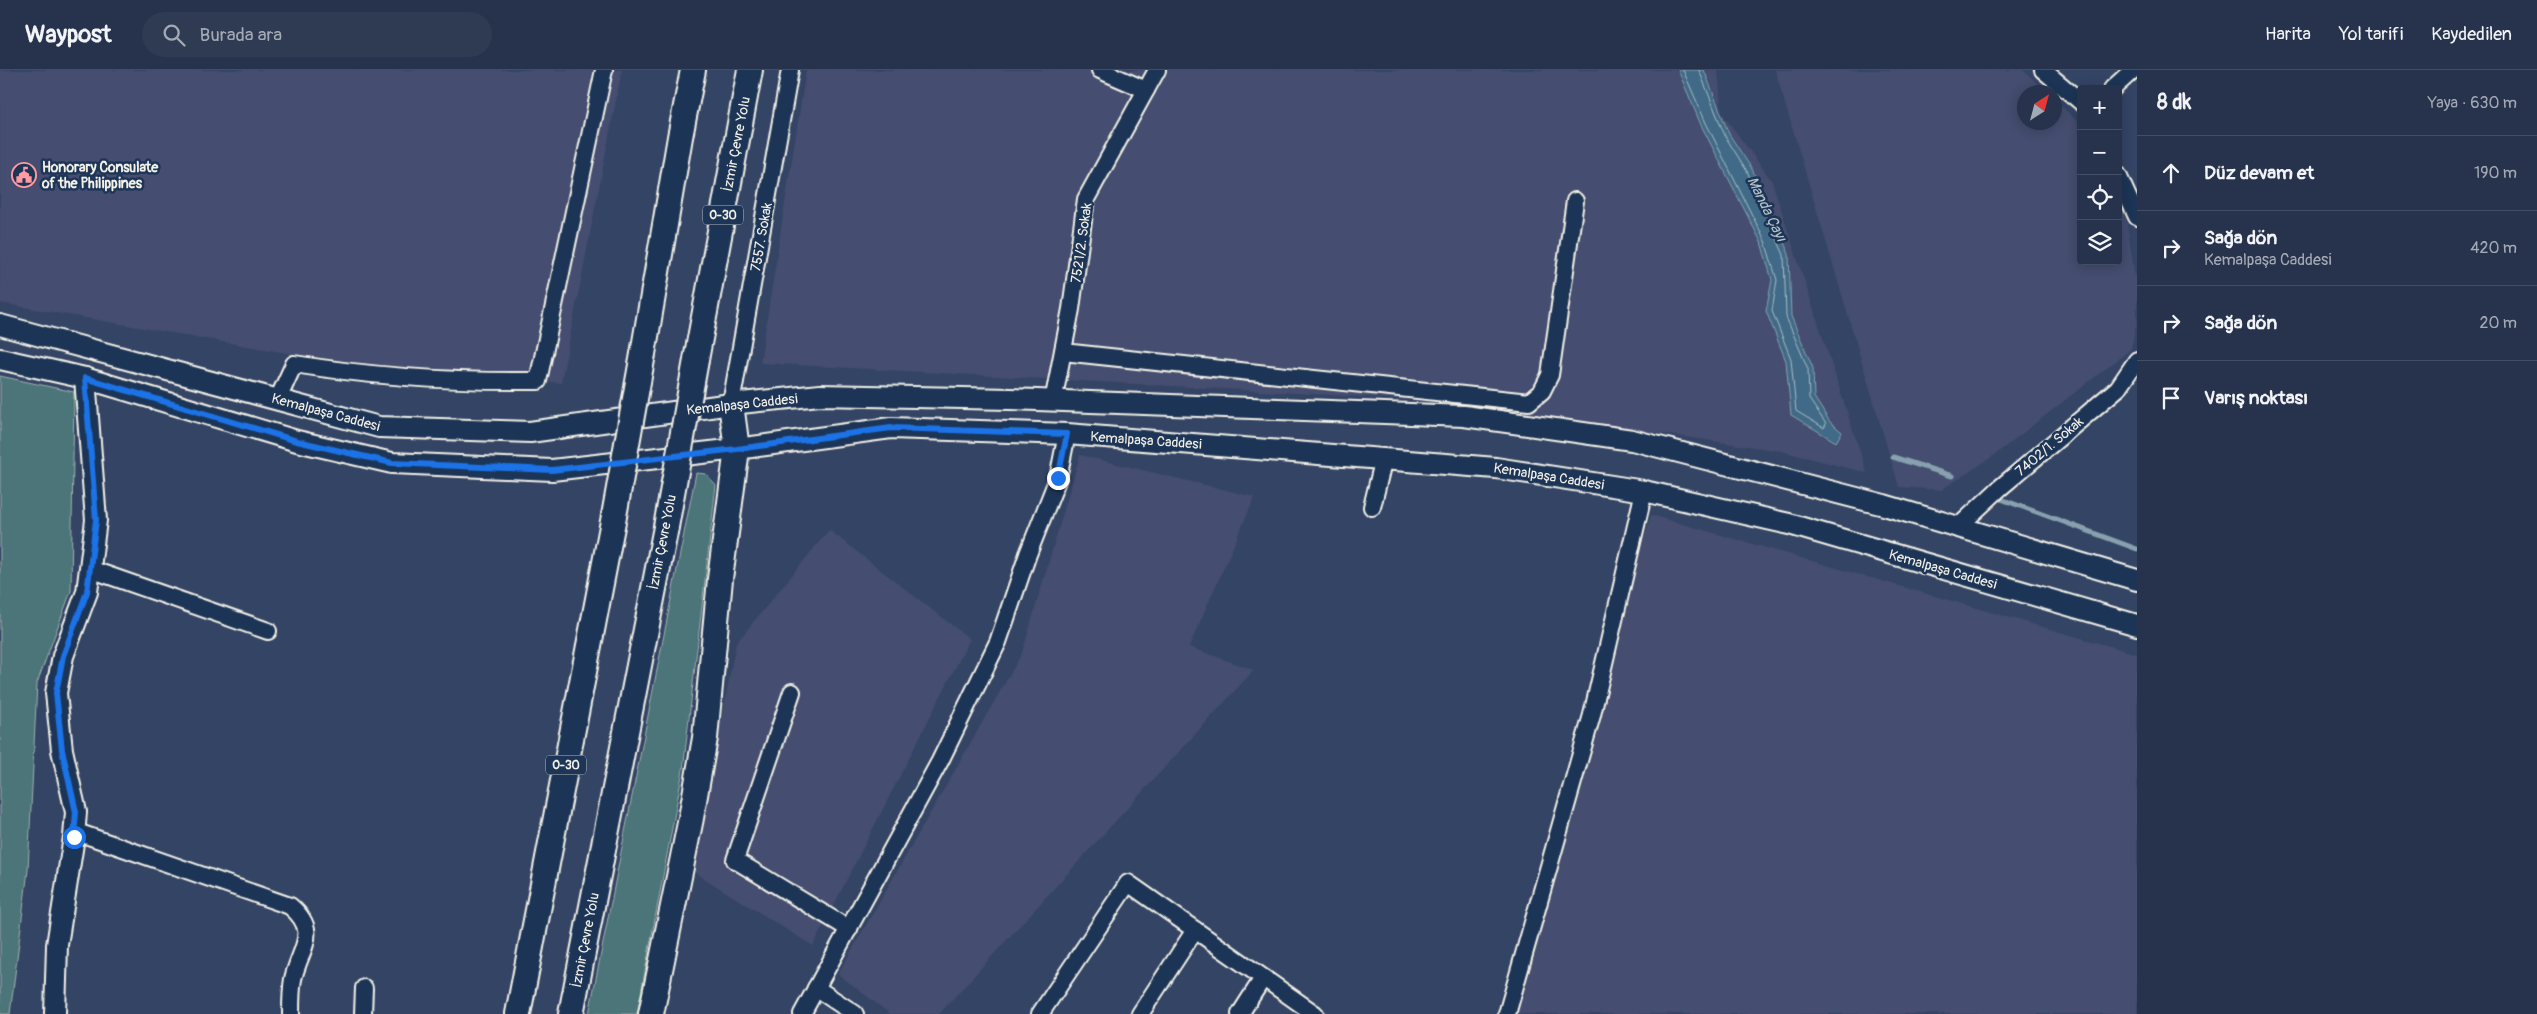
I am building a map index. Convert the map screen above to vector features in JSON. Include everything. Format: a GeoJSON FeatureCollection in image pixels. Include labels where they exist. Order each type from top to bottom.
{"type":"FeatureCollection","features":[{"type":"Feature","properties":{"kind":"highway","name":"O-30"},"geometry":{"type":"LineString","coordinates":[[518,1014],[614,516],[693,70]]}},
{"type":"Feature","properties":{"kind":"highway","name":"İzmir Çevre Yolu"},"geometry":{"type":"LineString","coordinates":[[571,1014],[666,526],[750,70]]}},
{"type":"Feature","properties":{"kind":"highway"},"geometry":{"type":"LineString","coordinates":[[651,1014],[691,818],[704,738],[720,579],[737,449],[731,404]]}},
{"type":"Feature","properties":{"kind":"main road"},"geometry":{"type":"LineString","coordinates":[[0,311],[22,330]]}},
{"type":"Feature","properties":{"kind":"main road","name":"Kemalpaşa Caddesi"},"geometry":{"type":"LineString","coordinates":[[0,324],[379,427],[530,432],[731,404],[820,396],[1464,416],[1632,440],[1884,505],[2137,580]]}},
{"type":"Feature","properties":{"kind":"main road","name":"Kemalpaşa Caddesi"},"geometry":{"type":"LineString","coordinates":[[0,359],[85,378],[297,441],[392,463],[552,470],[737,449],[891,428],[1067,434],[1496,468],[1644,491],[1789,524],[2137,625]]}},
{"type":"Feature","properties":{"kind":"main road"},"geometry":{"type":"LineString","coordinates":[[55,1014],[57,945],[76,812],[62,750],[56,693],[63,656],[87,592],[96,520],[85,378]]}},
{"type":"Feature","properties":{"kind":"street"},"geometry":{"type":"LineString","coordinates":[[278,399],[294,364],[407,377],[476,382],[538,381],[604,70]]}},
{"type":"Feature","properties":{"kind":"street","name":"7557. Sokak"},"geometry":{"type":"LineString","coordinates":[[731,404],[790,70]]}},
{"type":"Feature","properties":{"kind":"street"},"geometry":{"type":"LineString","coordinates":[[1100,70],[1146,90]]}},
{"type":"Feature","properties":{"kind":"street","name":"7521/2. Sokak"},"geometry":{"type":"LineString","coordinates":[[1053,402],[1071,310],[1086,199],[1158,70]]}},
{"type":"Feature","properties":{"kind":"street"},"geometry":{"type":"LineString","coordinates":[[2043,70],[2077,99]]}},
{"type":"Feature","properties":{"kind":"street"},"geometry":{"type":"LineString","coordinates":[[2116,85],[2133,70]]}},
{"type":"Feature","properties":{"kind":"street"},"geometry":{"type":"LineString","coordinates":[[2122,184],[2137,217]]}},
{"type":"Feature","properties":{"kind":"street"},"geometry":{"type":"LineString","coordinates":[[1063,352],[1529,402],[1542,391],[1550,375],[1575,201]]}},
{"type":"Feature","properties":{"kind":"street","name":"7402/1. Sokak"},"geometry":{"type":"LineString","coordinates":[[1957,528],[2001,487],[2118,388],[2137,360]]}},
{"type":"Feature","properties":{"kind":"street"},"geometry":{"type":"LineString","coordinates":[[802,1014],[940,761],[998,642],[1028,554],[1058,478],[1067,434]]}},
{"type":"Feature","properties":{"kind":"street"},"geometry":{"type":"LineString","coordinates":[[1372,507],[1384,458]]}},
{"type":"Feature","properties":{"kind":"street"},"geometry":{"type":"LineString","coordinates":[[1507,1014],[1592,715],[1644,491]]}},
{"type":"Feature","properties":{"kind":"street"},"geometry":{"type":"LineString","coordinates":[[90,568],[268,632]]}},
{"type":"Feature","properties":{"kind":"street"},"geometry":{"type":"LineString","coordinates":[[792,692],[735,860],[849,929]]}},
{"type":"Feature","properties":{"kind":"street"},"geometry":{"type":"LineString","coordinates":[[74,831],[290,906],[302,916],[308,934],[293,979],[291,1014]]}},
{"type":"Feature","properties":{"kind":"street"},"geometry":{"type":"LineString","coordinates":[[1040,1014],[1128,883],[1315,1014]]}},
{"type":"Feature","properties":{"kind":"street"},"geometry":{"type":"LineString","coordinates":[[1140,1014],[1194,930]]}},
{"type":"Feature","properties":{"kind":"street"},"geometry":{"type":"LineString","coordinates":[[1240,1014],[1263,978]]}},
{"type":"Feature","properties":{"kind":"street"},"geometry":{"type":"LineString","coordinates":[[363,1014],[364,988]]}},
{"type":"Feature","properties":{"kind":"street"},"geometry":{"type":"LineString","coordinates":[[816,988],[855,1014]]}},
{"type":"Feature","properties":{"kind":"shaded area"},"geometry":{"type":"Polygon","coordinates":[[[0,70],[622,70],[561,383],[327,360],[0,303],[0,70]]]}},
{"type":"Feature","properties":{"kind":"shaded area"},"geometry":{"type":"Polygon","coordinates":[[[806,70],[1718,70],[1722,113],[1772,181],[1867,473],[1781,451],[1436,401],[760,363],[806,70]]]}},
{"type":"Feature","properties":{"kind":"shaded area"},"geometry":{"type":"Polygon","coordinates":[[[1775,70],[2023,70],[2039,85],[2017,85],[2017,130],[2062,130],[2062,107],[2077,121],[2077,265],[2122,265],[2122,209],[2126,219],[2137,288],[2137,322],[2131,349],[1992,457],[1941,490],[1899,487],[1775,70]]]}},
{"type":"Feature","properties":{"kind":"shaded area"},"geometry":{"type":"Polygon","coordinates":[[[1080,455],[1255,497],[1189,647],[1254,670],[939,1014],[890,1014],[838,974],[1022,653],[1080,455]]]}},
{"type":"Feature","properties":{"kind":"shaded area"},"geometry":{"type":"Polygon","coordinates":[[[1651,515],[2137,654],[2137,1014],[1501,1014],[1651,515]]]}},
{"type":"Feature","properties":{"kind":"shaded area"},"geometry":{"type":"Polygon","coordinates":[[[829,530],[970,639],[813,946],[692,871],[736,643],[829,530]]]}},
{"type":"Feature","properties":{"kind":"green space"},"geometry":{"type":"Polygon","coordinates":[[[0,376],[74,392],[71,591],[37,683],[28,870],[10,1014],[0,1014],[0,376]]]}},
{"type":"Feature","properties":{"kind":"green space"},"geometry":{"type":"Polygon","coordinates":[[[696,473],[706,474],[716,485],[683,770],[637,1014],[589,1014],[696,473]]]}},
{"type":"Feature","properties":{"kind":"water","name":"Manda Çayı"},"geometry":{"type":"Polygon","coordinates":[[[1678,70],[1704,70],[1729,134],[1752,169],[1789,254],[1791,316],[1813,368],[1814,397],[1830,422],[1842,432],[1836,442],[1791,415],[1786,361],[1766,311],[1772,280],[1761,242],[1701,125],[1678,70]]]}},
{"type":"Feature","properties":{"kind":"waterway"},"geometry":{"type":"LineString","coordinates":[[1893,457],[1952,476]]}},
{"type":"Feature","properties":{"kind":"waterway"},"geometry":{"type":"LineString","coordinates":[[2001,499],[2137,549]]}},
{"type":"Feature","properties":{"kind":"place","name":"Honorary Consulate of the Philippines"},"geometry":{"type":"Point","coordinates":[24,175]}},
{"type":"Feature","properties":{"kind":"route"},"geometry":{"type":"LineString","coordinates":[[74,837],[76,812],[62,750],[56,693],[63,656],[87,592],[96,520],[85,378],[297,441],[392,463],[552,470],[737,449],[891,428],[1067,434],[1058,478]]}}]}
